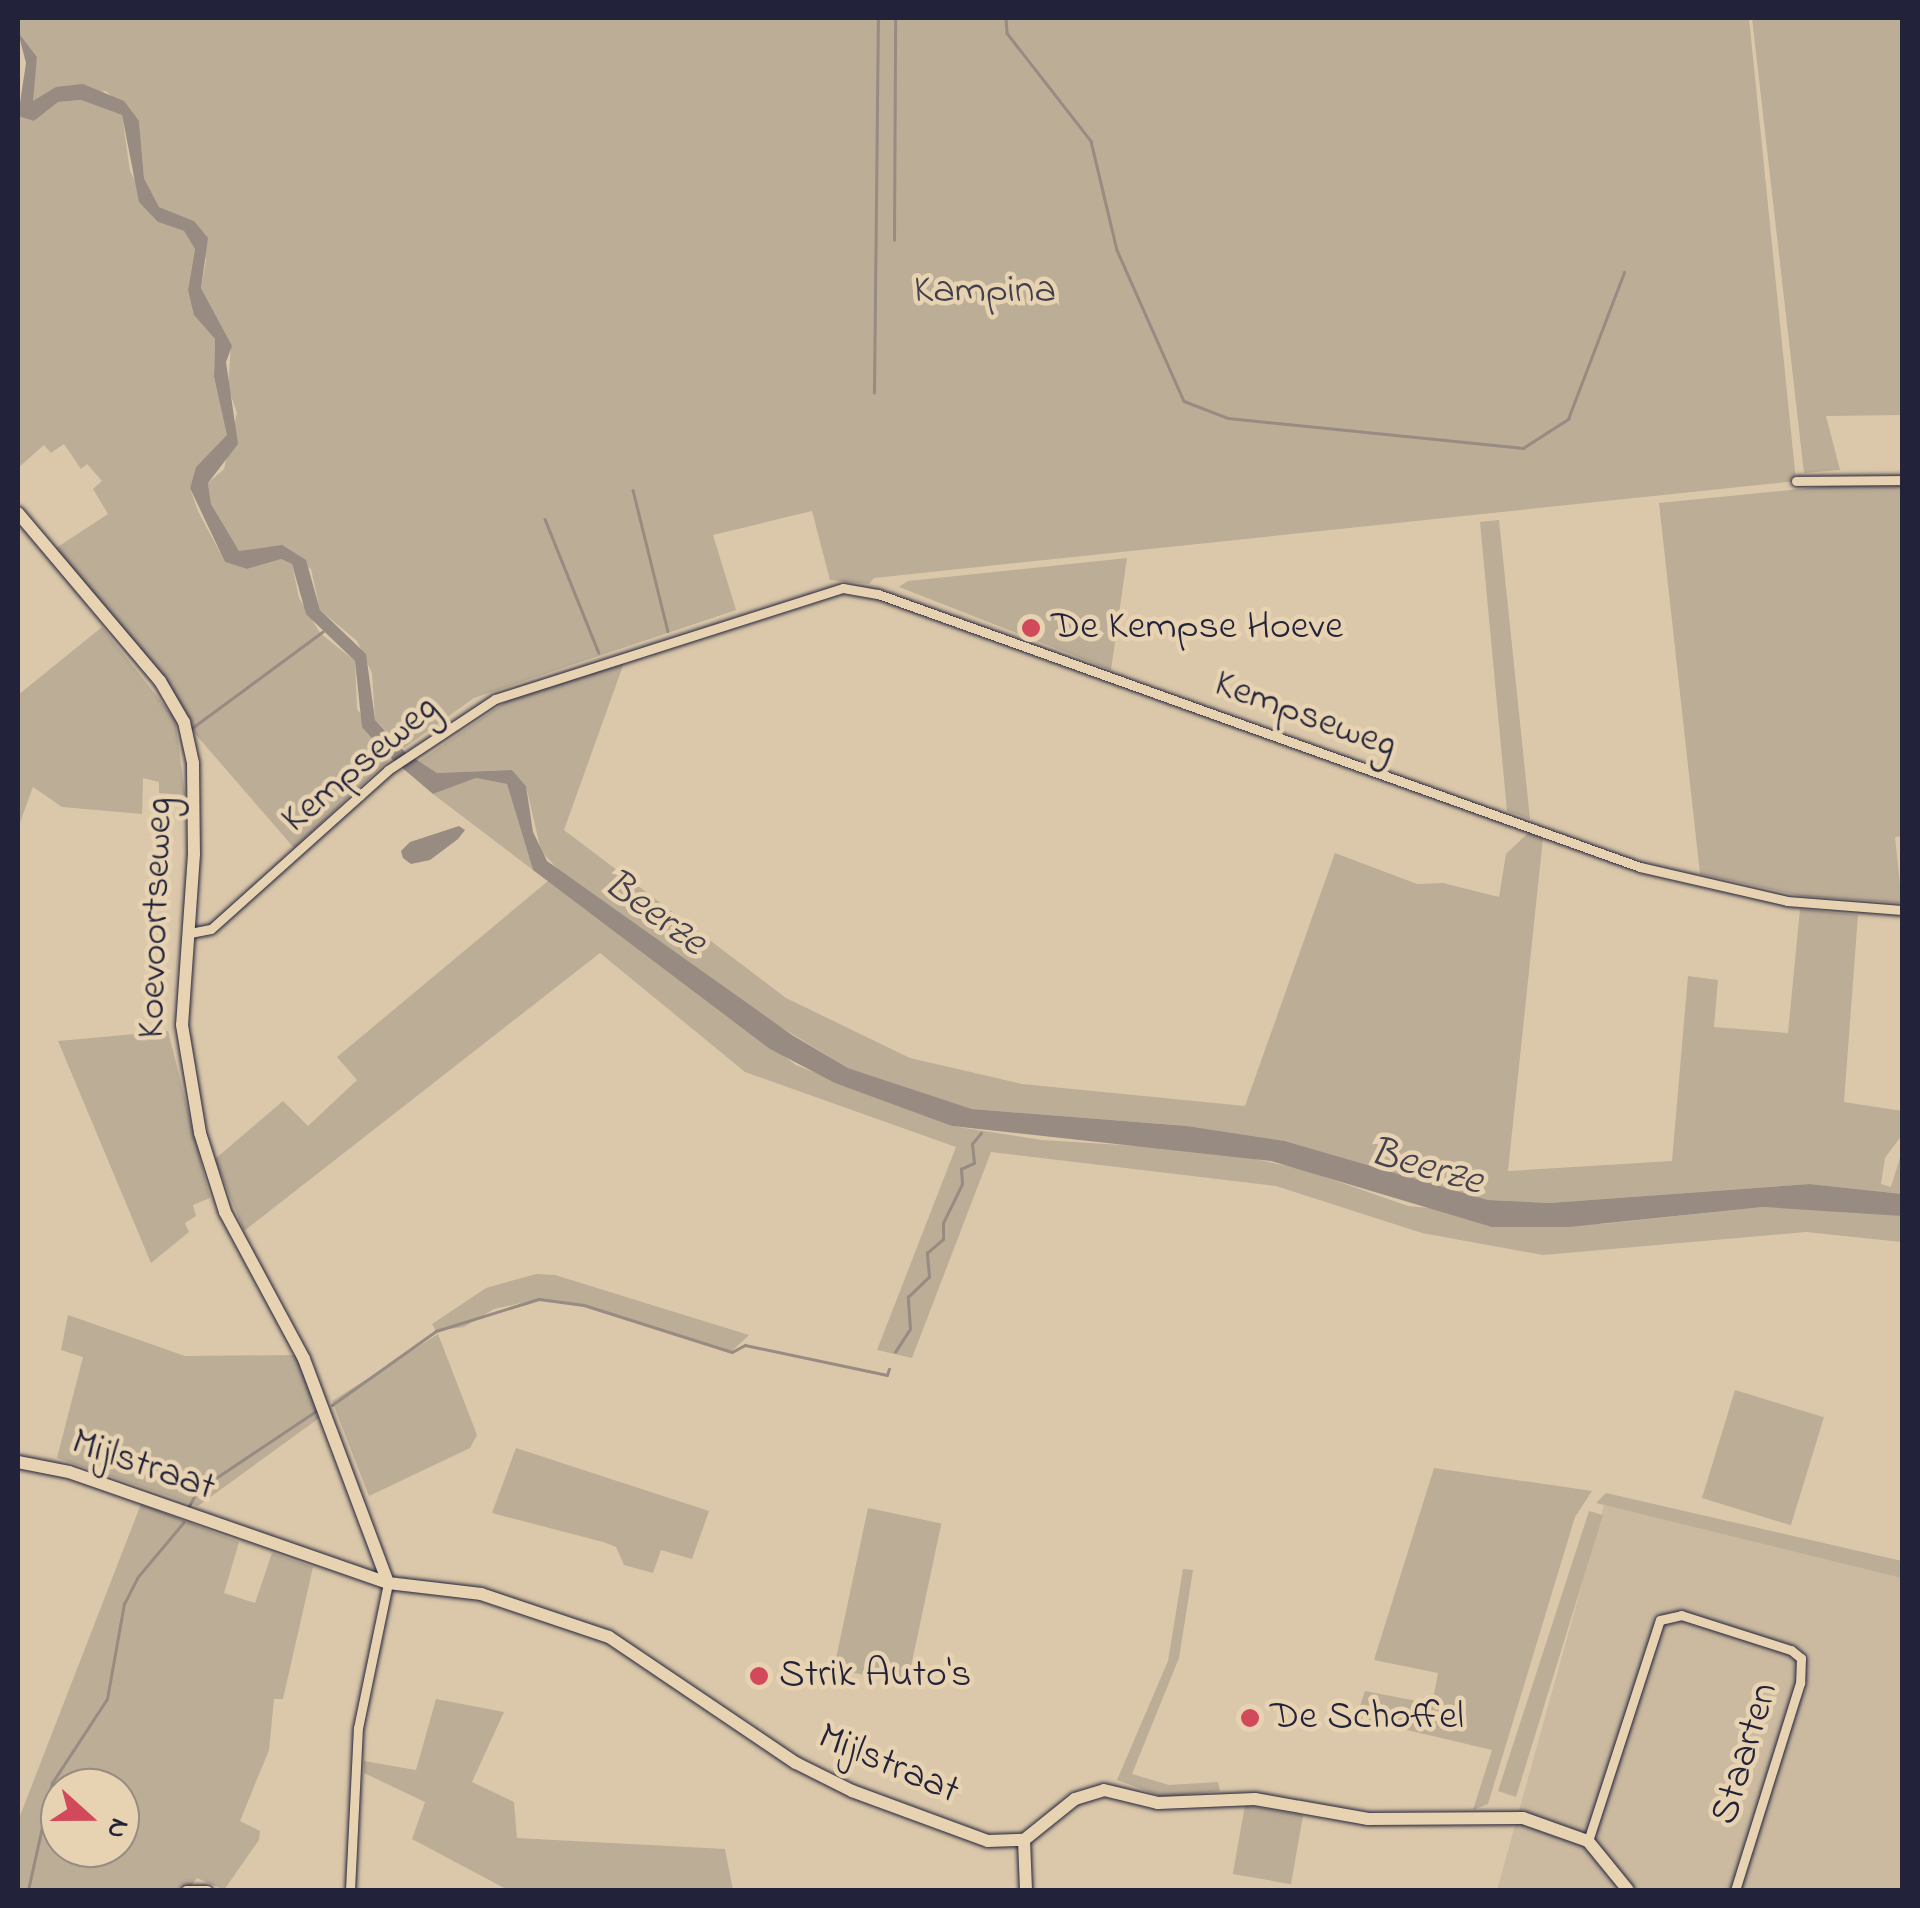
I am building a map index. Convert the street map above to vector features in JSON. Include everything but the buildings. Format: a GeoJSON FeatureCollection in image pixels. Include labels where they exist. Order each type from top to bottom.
{"type":"FeatureCollection","features":[{"type":"Feature","properties":{"kind":"street"},"geometry":{"type":"LineString","coordinates":[[1796,481],[1902,480]]}},
{"type":"Feature","properties":{"kind":"street","name":"Koevoortseweg"},"geometry":{"type":"LineString","coordinates":[[18,513],[160,681],[184,722],[194,777],[190,932],[182,1025],[215,1188],[298,1346],[388,1583]]}},
{"type":"Feature","properties":{"kind":"street","name":"Kempseweg"},"geometry":{"type":"LineString","coordinates":[[190,932],[222,920],[397,764],[481,706],[534,682],[828,590],[858,589],[1640,867],[1787,901],[1902,910]]}},
{"type":"Feature","properties":{"kind":"street","name":"Mijlstraat"},"geometry":{"type":"LineString","coordinates":[[18,1462],[69,1472],[388,1583],[481,1594],[609,1638],[834,1783],[988,1841],[1024,1840]]}},
{"type":"Feature","properties":{"kind":"street"},"geometry":{"type":"LineString","coordinates":[[350,1890],[358,1728],[388,1583]]}},
{"type":"Feature","properties":{"kind":"street","name":"Staarten"},"geometry":{"type":"LineString","coordinates":[[1588,1841],[1660,1620],[1681,1615],[1792,1650],[1801,1658],[1800,1684],[1735,1890]]}},
{"type":"Feature","properties":{"kind":"street"},"geometry":{"type":"LineString","coordinates":[[1026,1890],[1024,1840],[1075,1799],[1104,1790],[1158,1804],[1255,1799],[1368,1819],[1523,1818],[1588,1841],[1628,1890]]}},
{"type":"Feature","properties":{"kind":"street"},"geometry":{"type":"LineString","coordinates":[[186,1890],[207,1890]]}},
{"type":"Feature","properties":{"kind":"shaded area"},"geometry":{"type":"Polygon","coordinates":[[[18,32],[37,57],[33,101],[56,87],[83,84],[124,101],[139,121],[144,178],[159,207],[194,221],[208,238],[201,288],[232,346],[226,362],[238,444],[208,483],[211,504],[239,551],[282,545],[306,560],[320,610],[366,654],[375,720],[406,753],[437,773],[512,770],[526,786],[533,832],[547,861],[792,1035],[848,1068],[972,1109],[1187,1126],[1285,1141],[1488,1200],[1549,1203],[1810,1184],[1902,1194],[1902,1216],[1763,1207],[1569,1227],[1492,1227],[1271,1161],[952,1126],[835,1083],[770,1049],[533,870],[507,784],[476,778],[433,794],[386,754],[362,727],[355,661],[306,614],[292,564],[281,559],[247,569],[225,562],[190,488],[196,467],[227,435],[214,377],[215,339],[194,315],[188,290],[195,249],[184,231],[158,222],[139,202],[122,115],[81,100],[58,102],[34,121],[18,116],[26,63],[18,32]]]}},
{"type":"Feature","properties":{"kind":"shaded area"},"geometry":{"type":"Polygon","coordinates":[[[459,826],[465,830],[458,839],[430,860],[411,864],[403,858],[401,851],[410,842],[459,826]]]}},
{"type":"Feature","properties":{"kind":"shaded area"},"geometry":{"type":"Polygon","coordinates":[[[1604,1505],[1902,1577],[1902,1890],[1497,1890],[1604,1505]]]}},
{"type":"Feature","properties":{"kind":"green space","name":"Kampina"},"geometry":{"type":"Polygon","coordinates":[[[18,18],[1749,18],[1796,481],[874,578],[869,584],[830,580],[812,511],[713,535],[736,610],[474,698],[404,748],[375,720],[372,673],[357,641],[320,610],[311,569],[268,547],[239,552],[211,504],[208,483],[224,469],[237,413],[228,387],[231,345],[201,288],[206,260],[194,221],[159,207],[144,178],[139,121],[106,91],[32,101],[37,57],[18,32],[18,18]]]}},
{"type":"Feature","properties":{"kind":"green space"},"geometry":{"type":"Polygon","coordinates":[[[1752,18],[1902,18],[1902,415],[1826,416],[1840,470],[1804,473],[1752,18]]]}},
{"type":"Feature","properties":{"kind":"green space"},"geometry":{"type":"Polygon","coordinates":[[[81,100],[122,115],[130,171],[158,222],[184,231],[195,249],[188,290],[195,316],[215,338],[214,378],[228,435],[196,467],[190,488],[198,511],[225,562],[247,569],[281,559],[292,564],[299,598],[320,633],[355,661],[357,709],[392,757],[294,848],[191,729],[53,550],[108,514],[93,489],[102,481],[87,464],[81,469],[64,444],[51,453],[44,445],[18,468],[18,115],[34,121],[58,102],[81,100]]]}},
{"type":"Feature","properties":{"kind":"green space"},"geometry":{"type":"Polygon","coordinates":[[[1830,486],[1902,486],[1902,836],[1895,837],[1902,903],[1802,896],[1700,874],[1659,503],[1830,486]]]}},
{"type":"Feature","properties":{"kind":"green space"},"geometry":{"type":"Polygon","coordinates":[[[1499,520],[1530,819],[1507,811],[1480,522],[1499,520]]]}},
{"type":"Feature","properties":{"kind":"green space"},"geometry":{"type":"Polygon","coordinates":[[[1127,558],[1111,670],[899,587],[908,581],[1127,558]]]}},
{"type":"Feature","properties":{"kind":"green space"},"geometry":{"type":"Polygon","coordinates":[[[102,627],[175,719],[185,795],[159,793],[159,782],[143,778],[142,814],[62,807],[33,787],[18,828],[18,695],[102,627]]]}},
{"type":"Feature","properties":{"kind":"green space"},"geometry":{"type":"Polygon","coordinates":[[[625,660],[564,830],[786,998],[910,1058],[1022,1084],[1245,1106],[1335,853],[1417,884],[1443,883],[1499,897],[1506,854],[1528,833],[1543,838],[1508,1171],[1672,1161],[1688,976],[1718,980],[1714,1027],[1788,1033],[1800,909],[1858,915],[1844,1102],[1902,1111],[1902,1135],[1885,1158],[1881,1184],[1891,1187],[1902,1151],[1902,1194],[1810,1184],[1549,1203],[1488,1200],[1285,1141],[1187,1126],[972,1109],[848,1068],[746,1006],[565,877],[541,851],[526,786],[512,770],[437,773],[418,762],[510,699],[625,660]]]}},
{"type":"Feature","properties":{"kind":"green space"},"geometry":{"type":"Polygon","coordinates":[[[476,778],[507,784],[533,870],[433,794],[476,778]]]}},
{"type":"Feature","properties":{"kind":"green space"},"geometry":{"type":"Polygon","coordinates":[[[548,881],[796,1065],[952,1126],[1042,1140],[1218,1151],[1305,1170],[1408,1206],[1602,1224],[1763,1207],[1848,1209],[1902,1216],[1902,1242],[1806,1232],[1543,1255],[1422,1233],[1276,1186],[991,1152],[912,1358],[877,1350],[956,1147],[745,1072],[600,953],[244,1231],[215,1159],[283,1101],[308,1126],[357,1080],[337,1057],[548,881]]]}},
{"type":"Feature","properties":{"kind":"green space"},"geometry":{"type":"Polygon","coordinates":[[[168,1031],[210,1198],[193,1205],[196,1216],[185,1223],[189,1232],[151,1263],[58,1041],[168,1031]]]}},
{"type":"Feature","properties":{"kind":"green space"},"geometry":{"type":"Polygon","coordinates":[[[536,1274],[555,1275],[749,1335],[732,1351],[584,1305],[539,1299],[494,1309],[464,1327],[436,1331],[432,1324],[486,1288],[536,1274]]]}},
{"type":"Feature","properties":{"kind":"green space"},"geometry":{"type":"Polygon","coordinates":[[[68,1315],[185,1356],[297,1355],[322,1416],[198,1506],[57,1458],[83,1357],[61,1350],[68,1315]]]}},
{"type":"Feature","properties":{"kind":"green space"},"geometry":{"type":"Polygon","coordinates":[[[438,1334],[477,1435],[470,1448],[369,1496],[332,1401],[438,1334]]]}},
{"type":"Feature","properties":{"kind":"green space"},"geometry":{"type":"Polygon","coordinates":[[[1735,1390],[1824,1417],[1791,1525],[1702,1498],[1735,1390]]]}},
{"type":"Feature","properties":{"kind":"green space"},"geometry":{"type":"Polygon","coordinates":[[[516,1448],[709,1511],[692,1559],[661,1550],[653,1573],[624,1565],[616,1547],[603,1542],[492,1513],[516,1448]]]}},
{"type":"Feature","properties":{"kind":"green space"},"geometry":{"type":"Polygon","coordinates":[[[1434,1468],[1592,1491],[1575,1517],[1488,1804],[1473,1810],[1492,1750],[1356,1718],[1365,1691],[1432,1704],[1438,1673],[1374,1660],[1434,1468]]]}},
{"type":"Feature","properties":{"kind":"green space"},"geometry":{"type":"Polygon","coordinates":[[[1606,1493],[1902,1561],[1902,1578],[1596,1503],[1606,1493]]]}},
{"type":"Feature","properties":{"kind":"green space"},"geometry":{"type":"Polygon","coordinates":[[[141,1504],[239,1542],[224,1593],[255,1603],[272,1553],[313,1567],[283,1699],[274,1699],[269,1750],[240,1821],[260,1831],[259,1840],[224,1890],[197,1878],[188,1890],[18,1890],[18,1821],[141,1504]]]}},
{"type":"Feature","properties":{"kind":"green space"},"geometry":{"type":"Polygon","coordinates":[[[868,1508],[941,1524],[907,1684],[834,1668],[868,1508]]]}},
{"type":"Feature","properties":{"kind":"green space"},"geometry":{"type":"Polygon","coordinates":[[[1589,1511],[1603,1515],[1516,1797],[1498,1791],[1589,1511]]]}},
{"type":"Feature","properties":{"kind":"green space"},"geometry":{"type":"Polygon","coordinates":[[[1183,1569],[1193,1570],[1179,1658],[1132,1774],[1169,1785],[1218,1782],[1220,1791],[1163,1797],[1117,1780],[1168,1661],[1183,1569]]]}},
{"type":"Feature","properties":{"kind":"green space"},"geometry":{"type":"Polygon","coordinates":[[[436,1699],[504,1712],[472,1782],[514,1802],[517,1838],[725,1849],[733,1890],[508,1890],[412,1839],[425,1802],[364,1773],[364,1761],[416,1770],[436,1699]]]}},
{"type":"Feature","properties":{"kind":"green space"},"geometry":{"type":"Polygon","coordinates":[[[1245,1805],[1303,1815],[1291,1884],[1233,1874],[1245,1805]]]}},
{"type":"Feature","properties":{"kind":"waterway"},"geometry":{"type":"LineString","coordinates":[[874,393],[878,18]]}},
{"type":"Feature","properties":{"kind":"waterway"},"geometry":{"type":"LineString","coordinates":[[894,240],[895,18]]}},
{"type":"Feature","properties":{"kind":"waterway"},"geometry":{"type":"LineString","coordinates":[[1006,18],[1007,33],[1091,141],[1117,250],[1184,401],[1228,418],[1523,448],[1568,419],[1624,272]]}},
{"type":"Feature","properties":{"kind":"waterway"},"geometry":{"type":"LineString","coordinates":[[633,490],[668,631]]}},
{"type":"Feature","properties":{"kind":"waterway"},"geometry":{"type":"LineString","coordinates":[[545,519],[599,653]]}},
{"type":"Feature","properties":{"kind":"waterway"},"geometry":{"type":"LineString","coordinates":[[192,728],[322,632]]}},
{"type":"Feature","properties":{"kind":"waterway"},"geometry":{"type":"LineString","coordinates":[[895,1352],[910,1329],[908,1297],[929,1277],[927,1253],[943,1239],[943,1223],[962,1184],[961,1169],[974,1163],[972,1144],[981,1133]]}},
{"type":"Feature","properties":{"kind":"waterway"},"geometry":{"type":"LineString","coordinates":[[332,1405],[436,1331],[539,1299],[584,1305],[732,1352],[745,1345],[887,1375],[889,1369]]}},
{"type":"Feature","properties":{"kind":"waterway"},"geometry":{"type":"LineString","coordinates":[[189,1506],[198,1490],[316,1411]]}},
{"type":"Feature","properties":{"kind":"waterway"},"geometry":{"type":"LineString","coordinates":[[28,1890],[52,1783],[107,1699],[124,1604],[137,1578],[183,1523]]}},
{"type":"Feature","properties":{"kind":"place","name":"De Kempse Hoeve"},"geometry":{"type":"Point","coordinates":[1031,628]}},
{"type":"Feature","properties":{"kind":"place","name":"Strik Auto's"},"geometry":{"type":"Point","coordinates":[759,1676]}},
{"type":"Feature","properties":{"kind":"place","name":"De Schoffel"},"geometry":{"type":"Point","coordinates":[1250,1718]}},
{"type":"Feature","properties":{"kind":"water label","name":"Beerze"},"geometry":{"type":"Point","coordinates":[654,914]}},
{"type":"Feature","properties":{"kind":"water label","name":"Beerze"},"geometry":{"type":"Point","coordinates":[1426,1168]}}]}
